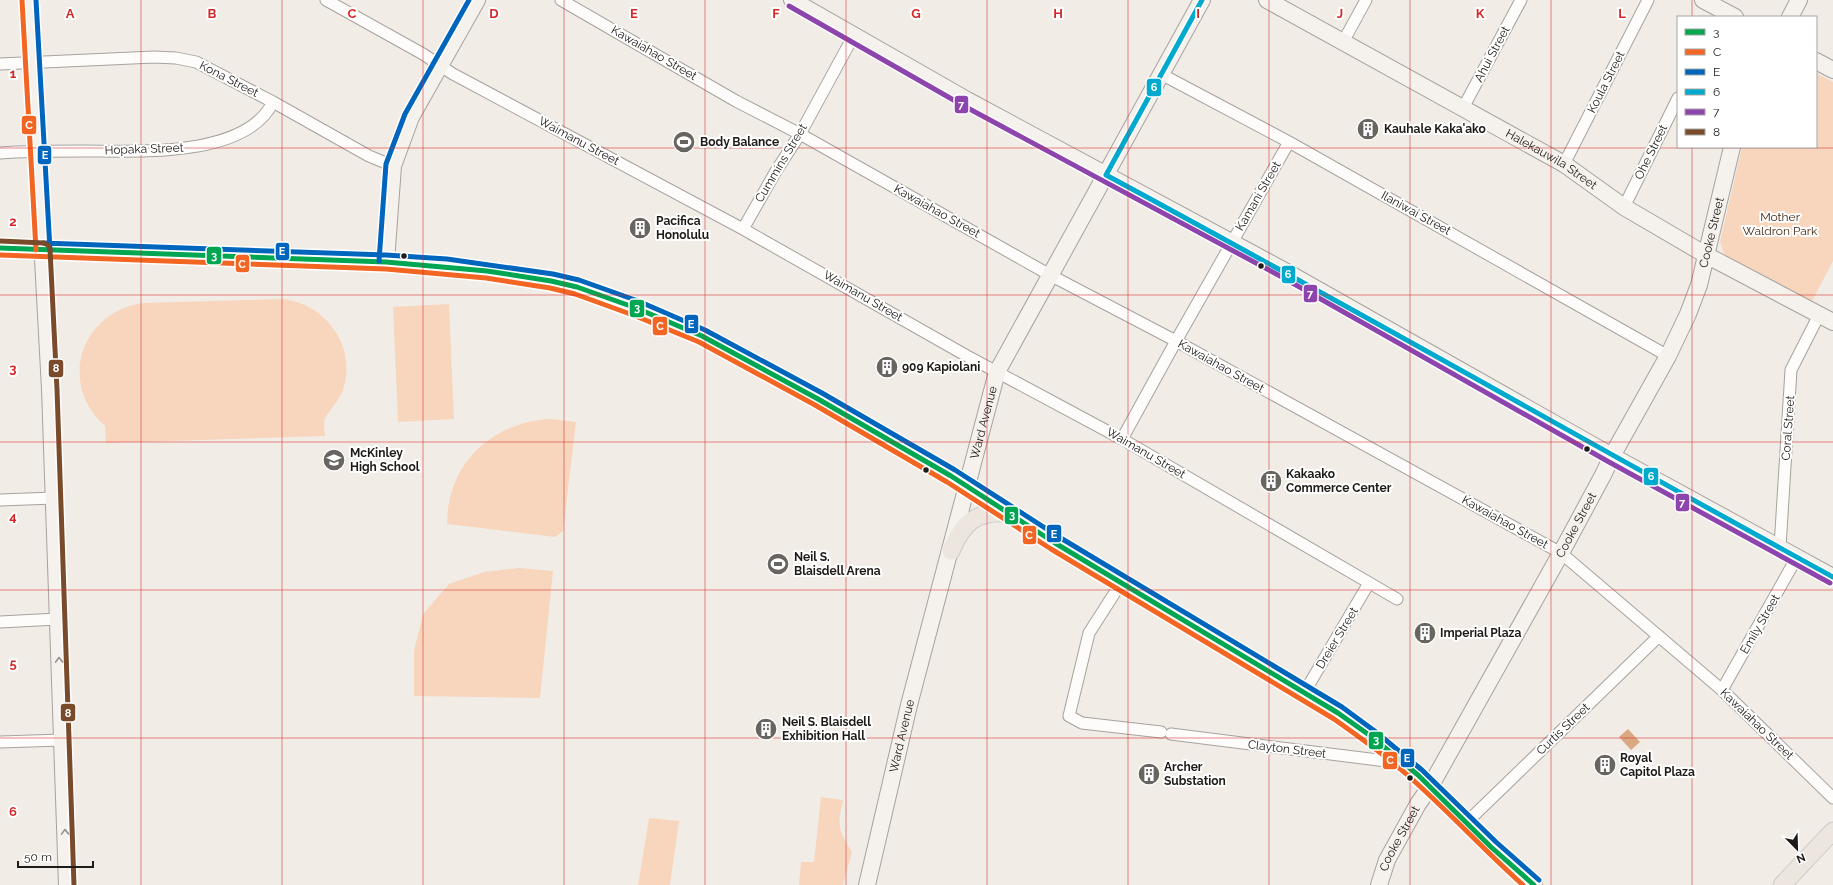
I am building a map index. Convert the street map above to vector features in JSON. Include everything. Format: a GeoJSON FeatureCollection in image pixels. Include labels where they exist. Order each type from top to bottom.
{"type":"FeatureCollection","features":[{"type":"Feature","properties":{"kind":"main road"},"geometry":{"type":"LineString","coordinates":[[0,248],[386,262],[467,268],[551,281],[577,287],[636,308],[702,336],[764,369],[967,486],[1121,583],[1359,727],[1430,787],[1491,847],[1534,885]]}},
{"type":"Feature","properties":{"kind":"main road"},"geometry":{"type":"LineString","coordinates":[[951,551],[962,528],[974,519],[986,513],[1009,513]]}},
{"type":"Feature","properties":{"kind":"main road"},"geometry":{"type":"LineString","coordinates":[[1782,885],[1833,831]]}},
{"type":"Feature","properties":{"kind":"street"},"geometry":{"type":"LineString","coordinates":[[29,0],[43,250],[54,498],[67,885]]}},
{"type":"Feature","properties":{"kind":"street","name":"Waimanu Street"},"geometry":{"type":"LineString","coordinates":[[326,0],[440,64],[453,74],[743,229],[997,372],[1122,439],[1397,599]]}},
{"type":"Feature","properties":{"kind":"street"},"geometry":{"type":"LineString","coordinates":[[386,262],[393,166],[411,117],[477,0]]}},
{"type":"Feature","properties":{"kind":"street","name":"Kawaiahao Street"},"geometry":{"type":"LineString","coordinates":[[561,0],[736,101],[800,134],[1050,275],[1176,341],[1561,553],[1722,690],[1833,798]]}},
{"type":"Feature","properties":{"kind":"street"},"geometry":{"type":"LineString","coordinates":[[792,0],[967,100],[1288,273],[1612,456],[1833,577]]}},
{"type":"Feature","properties":{"kind":"street","name":"Ward Avenue"},"geometry":{"type":"LineString","coordinates":[[867,885],[910,706],[997,372],[1202,0]]}},
{"type":"Feature","properties":{"kind":"street","name":"Halekauwila Street"},"geometry":{"type":"LineString","coordinates":[[1267,0],[1564,164],[1624,207],[1706,255],[1833,322]]}},
{"type":"Feature","properties":{"kind":"street"},"geometry":{"type":"LineString","coordinates":[[1343,42],[1366,0]]}},
{"type":"Feature","properties":{"kind":"street","name":"Ahui Street"},"geometry":{"type":"LineString","coordinates":[[1463,108],[1521,0]]}},
{"type":"Feature","properties":{"kind":"street","name":"Koula Street"},"geometry":{"type":"LineString","coordinates":[[1564,164],[1648,0]]}},
{"type":"Feature","properties":{"kind":"street"},"geometry":{"type":"LineString","coordinates":[[1703,0],[1726,15]]}},
{"type":"Feature","properties":{"kind":"street"},"geometry":{"type":"LineString","coordinates":[[1791,16],[1799,0]]}},
{"type":"Feature","properties":{"kind":"street","name":"Cummins Street"},"geometry":{"type":"LineString","coordinates":[[743,229],[776,171],[800,134],[854,35]]}},
{"type":"Feature","properties":{"kind":"street","name":"Kona Street"},"geometry":{"type":"LineString","coordinates":[[0,64],[96,59],[176,58],[196,62],[273,102],[369,156],[393,166]]}},
{"type":"Feature","properties":{"kind":"street"},"geometry":{"type":"LineString","coordinates":[[1817,62],[1833,70]]}},
{"type":"Feature","properties":{"kind":"street","name":"Ilaniwai Street"},"geometry":{"type":"LineString","coordinates":[[1161,74],[1289,142],[1668,356]]}},
{"type":"Feature","properties":{"kind":"street","name":"Ohe Street"},"geometry":{"type":"LineString","coordinates":[[1624,207],[1677,100]]}},
{"type":"Feature","properties":{"kind":"street","name":"Hopaka Street"},"geometry":{"type":"LineString","coordinates":[[0,153],[37,151],[132,151],[197,146],[240,133],[261,117],[273,102]]}},
{"type":"Feature","properties":{"kind":"street","name":"Kamani Street"},"geometry":{"type":"LineString","coordinates":[[1122,439],[1289,142]]}},
{"type":"Feature","properties":{"kind":"street","name":"Cooke Street"},"geometry":{"type":"LineString","coordinates":[[1379,885],[1386,860],[1418,804],[1430,787],[1561,553],[1612,456],[1668,356],[1688,314],[1699,285],[1732,148]]}},
{"type":"Feature","properties":{"kind":"street","name":"Coral Street"},"geometry":{"type":"LineString","coordinates":[[1780,547],[1791,370],[1819,315]]}},
{"type":"Feature","properties":{"kind":"street"},"geometry":{"type":"LineString","coordinates":[[0,500],[54,498]]}},
{"type":"Feature","properties":{"kind":"street","name":"Emily Street"},"geometry":{"type":"LineString","coordinates":[[1722,690],[1798,557]]}},
{"type":"Feature","properties":{"kind":"street","name":"Clayton Street"},"geometry":{"type":"LineString","coordinates":[[1121,583],[1089,633],[1069,716],[1082,723],[1403,763]]}},
{"type":"Feature","properties":{"kind":"street","name":"Dreier Street"},"geometry":{"type":"LineString","coordinates":[[1304,693],[1369,583]]}},
{"type":"Feature","properties":{"kind":"street"},"geometry":{"type":"LineString","coordinates":[[0,622],[58,619]]}},
{"type":"Feature","properties":{"kind":"street","name":"Curtis Street"},"geometry":{"type":"LineString","coordinates":[[1466,823],[1659,636]]}},
{"type":"Feature","properties":{"kind":"street"},"geometry":{"type":"LineString","coordinates":[[0,742],[62,740]]}},
{"type":"Feature","properties":{"kind":"green space","name":"Mother Waldron Park"},"geometry":{"type":"Polygon","coordinates":[[[1817,74],[1833,82],[1833,261],[1812,301],[1737,264],[1724,254],[1720,242],[1742,148],[1817,148],[1817,74]]]}},
{"type":"Feature","properties":{"kind":"green space"},"geometry":{"type":"Polygon","coordinates":[[[284,299],[299,303],[313,310],[325,319],[335,331],[342,344],[346,358],[346,374],[343,390],[324,420],[325,436],[106,443],[105,426],[90,409],[82,390],[80,371],[83,352],[91,335],[104,320],[122,309],[143,303],[284,299]]]}},
{"type":"Feature","properties":{"kind":"green space"},"geometry":{"type":"Polygon","coordinates":[[[449,304],[454,419],[398,422],[393,307],[449,304]]]}},
{"type":"Feature","properties":{"kind":"green space"},"geometry":{"type":"Polygon","coordinates":[[[551,419],[576,422],[563,531],[555,537],[447,524],[448,506],[454,485],[462,469],[472,455],[499,433],[515,426],[533,421],[551,419]]]}},
{"type":"Feature","properties":{"kind":"green space"},"geometry":{"type":"Polygon","coordinates":[[[519,568],[553,571],[540,698],[414,696],[414,651],[423,614],[449,584],[484,572],[519,568]]]}},
{"type":"Feature","properties":{"kind":"green space"},"geometry":{"type":"Polygon","coordinates":[[[821,797],[843,800],[840,816],[840,828],[841,833],[852,852],[843,885],[799,885],[801,862],[814,862],[821,797]]]}},
{"type":"Feature","properties":{"kind":"green space"},"geometry":{"type":"Polygon","coordinates":[[[649,818],[679,821],[670,885],[638,885],[649,818]]]}},
{"type":"Feature","properties":{"kind":"shaded area"},"geometry":{"type":"Polygon","coordinates":[[[1628,729],[1640,742],[1631,750],[1619,737],[1628,729]]]}},
{"type":"Feature","properties":{"kind":"transit line","name":"C"},"geometry":{"type":"LineString","coordinates":[[22,0],[36,250]]}},
{"type":"Feature","properties":{"kind":"transit line","name":"E"},"geometry":{"type":"LineString","coordinates":[[36,0],[50,250]]}},
{"type":"Feature","properties":{"kind":"transit line","name":"E"},"geometry":{"type":"LineString","coordinates":[[379,261],[386,164],[405,114],[469,0]]}},
{"type":"Feature","properties":{"kind":"transit line","name":"6"},"geometry":{"type":"LineString","coordinates":[[1106,175],[1202,0]]}},
{"type":"Feature","properties":{"kind":"transit line","name":"7"},"geometry":{"type":"LineString","coordinates":[[789,6],[964,106],[1280,276],[1609,462],[1830,583]]}},
{"type":"Feature","properties":{"kind":"transit line","name":"6"},"geometry":{"type":"LineString","coordinates":[[1106,175],[1288,274],[1833,577]]}},
{"type":"Feature","properties":{"kind":"transit line","name":"8"},"geometry":{"type":"LineString","coordinates":[[0,241],[44,243],[48,245],[50,249],[57,389],[74,885]]}},
{"type":"Feature","properties":{"kind":"transit line","name":"E"},"geometry":{"type":"LineString","coordinates":[[43,243],[386,255],[447,259],[553,274],[579,280],[638,301],[705,330],[822,393],[955,470],[1059,537],[1342,707],[1376,732],[1422,770],[1496,842],[1539,880]]}},
{"type":"Feature","properties":{"kind":"transit line","name":"3"},"geometry":{"type":"LineString","coordinates":[[0,248],[386,262],[487,271],[551,281],[577,287],[636,308],[702,336],[818,399],[951,476],[1055,543],[1338,713],[1372,737],[1418,775],[1491,847],[1534,885]]}},
{"type":"Feature","properties":{"kind":"transit line","name":"C"},"geometry":{"type":"LineString","coordinates":[[0,255],[386,269],[486,278],[550,288],[575,294],[633,315],[699,342],[815,405],[947,482],[1051,549],[1334,719],[1375,748],[1404,772],[1523,885]]}},
{"type":"Feature","properties":{"kind":"place","name":"Kauhale Kaka'ako"},"geometry":{"type":"Point","coordinates":[1368,129]}},
{"type":"Feature","properties":{"kind":"place","name":"Body Balance"},"geometry":{"type":"Point","coordinates":[684,142]}},
{"type":"Feature","properties":{"kind":"place","name":"Pacifica Honolulu"},"geometry":{"type":"Point","coordinates":[640,228]}},
{"type":"Feature","properties":{"kind":"place","name":"909 Kapiolani"},"geometry":{"type":"Point","coordinates":[887,367]}},
{"type":"Feature","properties":{"kind":"place","name":"McKinley High School"},"geometry":{"type":"Point","coordinates":[334,460]}},
{"type":"Feature","properties":{"kind":"place","name":"Kakaako Commerce Center"},"geometry":{"type":"Point","coordinates":[1271,481]}},
{"type":"Feature","properties":{"kind":"place","name":"Neil S. Blaisdell Arena"},"geometry":{"type":"Point","coordinates":[778,564]}},
{"type":"Feature","properties":{"kind":"place","name":"Imperial Plaza"},"geometry":{"type":"Point","coordinates":[1425,633]}},
{"type":"Feature","properties":{"kind":"place","name":"Neil S. Blaisdell Exhibition Hall"},"geometry":{"type":"Point","coordinates":[766,729]}},
{"type":"Feature","properties":{"kind":"place","name":"Royal Capitol Plaza"},"geometry":{"type":"Point","coordinates":[1605,765]}},
{"type":"Feature","properties":{"kind":"place","name":"Archer Substation"},"geometry":{"type":"Point","coordinates":[1149,774]}}]}
